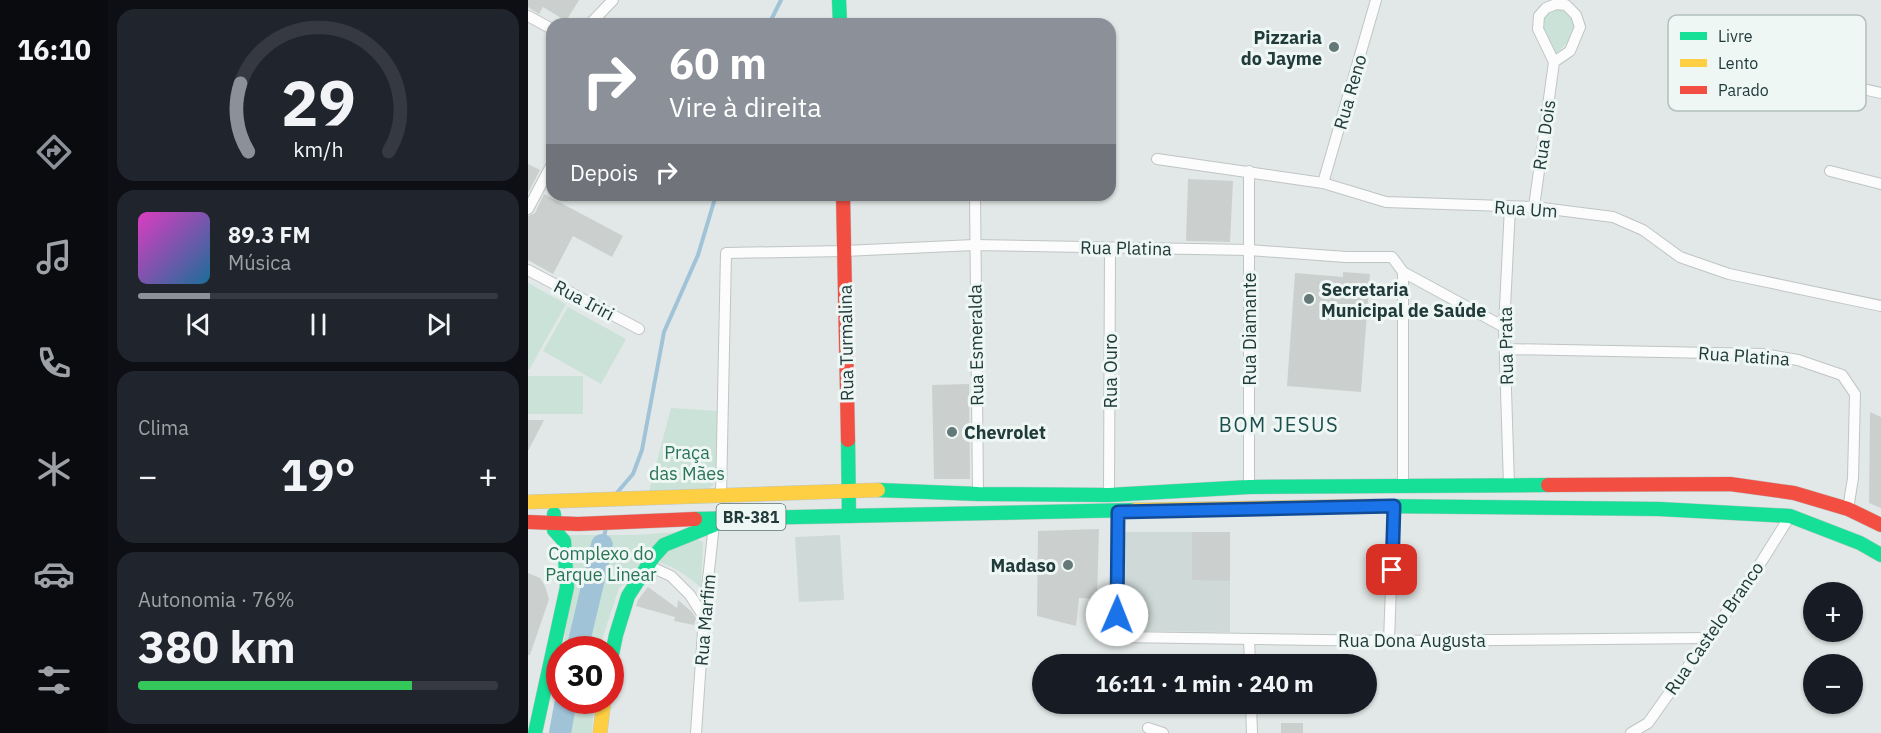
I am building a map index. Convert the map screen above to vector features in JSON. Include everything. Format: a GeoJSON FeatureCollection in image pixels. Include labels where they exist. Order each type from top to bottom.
{"type":"FeatureCollection","features":[{"type":"Feature","properties":{"kind":"main road"},"geometry":{"type":"LineString","coordinates":[[839,0],[840,18]]}},
{"type":"Feature","properties":{"kind":"main road","name":"Rua Turmalina"},"geometry":{"type":"LineString","coordinates":[[843,201],[849,516]]}},
{"type":"Feature","properties":{"kind":"main road","name":"BR-381"},"geometry":{"type":"LineString","coordinates":[[563,501],[848,490],[1109,495],[1248,487],[1730,484],[1794,493],[1848,509],[1881,525]]}},
{"type":"Feature","properties":{"kind":"main road"},"geometry":{"type":"LineString","coordinates":[[528,502],[563,501]]}},
{"type":"Feature","properties":{"kind":"main road"},"geometry":{"type":"LineString","coordinates":[[535,733],[567,587],[564,541],[553,527],[552,517],[563,501]]}},
{"type":"Feature","properties":{"kind":"main road","name":"BR-381"},"geometry":{"type":"LineString","coordinates":[[553,527],[736,517],[1394,506],[1659,509],[1790,516],[1860,543],[1881,555]]}},
{"type":"Feature","properties":{"kind":"main road"},"geometry":{"type":"LineString","coordinates":[[616,636],[628,596],[664,545],[736,517]]}},
{"type":"Feature","properties":{"kind":"main road"},"geometry":{"type":"LineString","coordinates":[[528,522],[553,527]]}},
{"type":"Feature","properties":{"kind":"main road"},"geometry":{"type":"LineString","coordinates":[[600,733],[602,714]]}},
{"type":"Feature","properties":{"kind":"street"},"geometry":{"type":"LineString","coordinates":[[596,18],[613,0]]}},
{"type":"Feature","properties":{"kind":"street","name":"Rua Reno"},"geometry":{"type":"LineString","coordinates":[[1323,183],[1376,0]]}},
{"type":"Feature","properties":{"kind":"street"},"geometry":{"type":"LineString","coordinates":[[1556,4],[1566,6],[1576,15],[1580,27],[1570,51],[1554,62],[1538,30],[1539,16],[1546,8],[1556,4]]}},
{"type":"Feature","properties":{"kind":"street"},"geometry":{"type":"LineString","coordinates":[[528,16],[546,26]]}},
{"type":"Feature","properties":{"kind":"street","name":"Rua Dois"},"geometry":{"type":"LineString","coordinates":[[1534,207],[1554,62]]}},
{"type":"Feature","properties":{"kind":"street"},"geometry":{"type":"LineString","coordinates":[[1866,90],[1881,93]]}},
{"type":"Feature","properties":{"kind":"street","name":"Rua Um"},"geometry":{"type":"LineString","coordinates":[[1157,159],[1323,183],[1386,202],[1534,207],[1613,218],[1643,230],[1680,257],[1729,274],[1881,306]]}},
{"type":"Feature","properties":{"kind":"street","name":"Rua Diamante"},"geometry":{"type":"LineString","coordinates":[[1248,487],[1249,171]]}},
{"type":"Feature","properties":{"kind":"street"},"geometry":{"type":"LineString","coordinates":[[1830,171],[1881,184]]}},
{"type":"Feature","properties":{"kind":"street"},"geometry":{"type":"LineString","coordinates":[[528,209],[546,175]]}},
{"type":"Feature","properties":{"kind":"street","name":"Rua Esmeralda"},"geometry":{"type":"LineString","coordinates":[[975,201],[978,494]]}},
{"type":"Feature","properties":{"kind":"street","name":"Rua Prata"},"geometry":{"type":"LineString","coordinates":[[1509,485],[1504,327],[1510,207]]}},
{"type":"Feature","properties":{"kind":"street","name":"Rua Platina"},"geometry":{"type":"LineString","coordinates":[[722,495],[726,253],[844,251],[974,245],[1249,250],[1346,257],[1392,257],[1403,272],[1504,327]]}},
{"type":"Feature","properties":{"kind":"street","name":"Rua Ouro"},"geometry":{"type":"LineString","coordinates":[[1109,495],[1110,248]]}},
{"type":"Feature","properties":{"kind":"street","name":"Rua Iriri"},"geometry":{"type":"LineString","coordinates":[[528,270],[639,329]]}},
{"type":"Feature","properties":{"kind":"street"},"geometry":{"type":"LineString","coordinates":[[1403,272],[1403,486]]}},
{"type":"Feature","properties":{"kind":"street","name":"Rua Platina"},"geometry":{"type":"LineString","coordinates":[[1505,349],[1763,354],[1797,360],[1842,375],[1856,394],[1853,478],[1848,509]]}},
{"type":"Feature","properties":{"kind":"street"},"geometry":{"type":"LineString","coordinates":[[1389,641],[1394,506]]}},
{"type":"Feature","properties":{"kind":"street","name":"Rua Dona Augusta"},"geometry":{"type":"LineString","coordinates":[[1118,512],[1117,637],[1389,641],[1707,638]]}},
{"type":"Feature","properties":{"kind":"street","name":"Rua Castelo Branco"},"geometry":{"type":"LineString","coordinates":[[1631,733],[1648,723],[1755,572],[1790,516]]}},
{"type":"Feature","properties":{"kind":"street"},"geometry":{"type":"LineString","coordinates":[[698,519],[714,524]]}},
{"type":"Feature","properties":{"kind":"street","name":"Rua Marfim"},"geometry":{"type":"LineString","coordinates":[[696,733],[704,617],[714,524]]}},
{"type":"Feature","properties":{"kind":"street"},"geometry":{"type":"LineString","coordinates":[[647,566],[671,576],[690,595],[704,617]]}},
{"type":"Feature","properties":{"kind":"street"},"geometry":{"type":"LineString","coordinates":[[1249,639],[1250,654]]}},
{"type":"Feature","properties":{"kind":"street"},"geometry":{"type":"LineString","coordinates":[[1251,714],[1252,733]]}},
{"type":"Feature","properties":{"kind":"street"},"geometry":{"type":"LineString","coordinates":[[1148,728],[1163,733]]}},
{"type":"Feature","properties":{"kind":"shaded area"},"geometry":{"type":"Polygon","coordinates":[[[1117,532],[1230,532],[1230,632],[1117,631],[1117,532]]]}},
{"type":"Feature","properties":{"kind":"shaded area"},"geometry":{"type":"Polygon","coordinates":[[[840,535],[844,600],[799,602],[795,537],[840,535]]]}},
{"type":"Feature","properties":{"kind":"green space"},"geometry":{"type":"Polygon","coordinates":[[[1555,9],[1568,14],[1576,25],[1574,37],[1555,54],[1543,28],[1543,22],[1548,12],[1555,9]]]}},
{"type":"Feature","properties":{"kind":"green space"},"geometry":{"type":"Polygon","coordinates":[[[528,283],[566,304],[529,370],[528,369],[528,283]]]}},
{"type":"Feature","properties":{"kind":"green space"},"geometry":{"type":"Polygon","coordinates":[[[568,307],[626,339],[601,384],[543,351],[568,307]]]}},
{"type":"Feature","properties":{"kind":"green space"},"geometry":{"type":"Polygon","coordinates":[[[528,376],[583,376],[583,414],[528,414],[528,376]]]}},
{"type":"Feature","properties":{"kind":"green space","name":"Praça das Mães"},"geometry":{"type":"Polygon","coordinates":[[[671,408],[717,411],[716,476],[713,485],[707,489],[649,492],[671,408]]]}},
{"type":"Feature","properties":{"kind":"green space","name":"Complexo do Parque Linear"},"geometry":{"type":"Polygon","coordinates":[[[690,531],[619,588],[603,636],[565,636],[570,601],[562,535],[635,535],[690,531]]]}},
{"type":"Feature","properties":{"kind":"green space"},"geometry":{"type":"Polygon","coordinates":[[[694,538],[703,542],[701,588],[679,572],[655,561],[664,551],[694,538]]]}},
{"type":"Feature","properties":{"kind":"green space"},"geometry":{"type":"Polygon","coordinates":[[[554,714],[593,714],[592,733],[552,733],[554,714]]]}},
{"type":"Feature","properties":{"kind":"building"},"geometry":{"type":"Polygon","coordinates":[[[528,0],[579,0],[568,18],[561,18],[543,7],[539,14],[528,7],[528,0]]]}},
{"type":"Feature","properties":{"kind":"building"},"geometry":{"type":"Polygon","coordinates":[[[528,164],[540,170],[528,193],[528,164]]]}},
{"type":"Feature","properties":{"kind":"building"},"geometry":{"type":"Polygon","coordinates":[[[1188,179],[1233,181],[1230,242],[1186,241],[1188,179]]]}},
{"type":"Feature","properties":{"kind":"building"},"geometry":{"type":"Polygon","coordinates":[[[544,194],[546,201],[557,201],[623,236],[612,257],[573,236],[553,274],[528,260],[528,216],[535,213],[544,194]]]}},
{"type":"Feature","properties":{"kind":"building"},"geometry":{"type":"Polygon","coordinates":[[[1343,272],[1370,274],[1361,392],[1287,386],[1295,273],[1343,277],[1343,272]]]}},
{"type":"Feature","properties":{"kind":"building","name":"Chevrolet"},"geometry":{"type":"Polygon","coordinates":[[[969,384],[970,479],[934,479],[932,385],[969,384]]]}},
{"type":"Feature","properties":{"kind":"building"},"geometry":{"type":"Polygon","coordinates":[[[1870,412],[1881,417],[1881,508],[1869,503],[1870,412]]]}},
{"type":"Feature","properties":{"kind":"building"},"geometry":{"type":"Polygon","coordinates":[[[528,420],[544,420],[528,451],[528,420]]]}},
{"type":"Feature","properties":{"kind":"building","name":"Madaso"},"geometry":{"type":"Polygon","coordinates":[[[1099,529],[1097,599],[1079,598],[1076,626],[1037,616],[1038,531],[1099,529]]]}},
{"type":"Feature","properties":{"kind":"building"},"geometry":{"type":"Polygon","coordinates":[[[1192,532],[1230,532],[1230,581],[1192,580],[1192,532]]]}},
{"type":"Feature","properties":{"kind":"building"},"geometry":{"type":"Polygon","coordinates":[[[528,573],[540,578],[549,599],[530,655],[528,655],[528,573]]]}},
{"type":"Feature","properties":{"kind":"building"},"geometry":{"type":"Polygon","coordinates":[[[648,587],[677,608],[678,600],[696,618],[694,625],[674,621],[675,617],[636,606],[648,587]]]}},
{"type":"Feature","properties":{"kind":"building"},"geometry":{"type":"Polygon","coordinates":[[[1281,723],[1303,723],[1303,733],[1281,733],[1281,723]]]}},
{"type":"Feature","properties":{"kind":"waterway"},"geometry":{"type":"LineString","coordinates":[[772,18],[781,0]]}},
{"type":"Feature","properties":{"kind":"waterway"},"geometry":{"type":"LineString","coordinates":[[615,495],[633,474],[642,450],[664,332],[698,255],[714,201]]}},
{"type":"Feature","properties":{"kind":"waterway"},"geometry":{"type":"LineString","coordinates":[[602,545],[606,528]]}},
{"type":"Feature","properties":{"kind":"waterway"},"geometry":{"type":"LineString","coordinates":[[580,636],[602,545]]}},
{"type":"Feature","properties":{"kind":"waterway"},"geometry":{"type":"LineString","coordinates":[[560,733],[563,714]]}},
{"type":"Feature","properties":{"kind":"traffic: fast"},"geometry":{"type":"LineString","coordinates":[[839,0],[840,18]]}},
{"type":"Feature","properties":{"kind":"traffic: fast"},"geometry":{"type":"LineString","coordinates":[[848,440],[849,516]]}},
{"type":"Feature","properties":{"kind":"traffic: fast"},"geometry":{"type":"LineString","coordinates":[[878,490],[978,494],[1109,495],[1249,487],[1548,485]]}},
{"type":"Feature","properties":{"kind":"traffic: fast"},"geometry":{"type":"LineString","coordinates":[[1375,506],[1659,509],[1790,516],[1860,543],[1881,555]]}},
{"type":"Feature","properties":{"kind":"traffic: fast"},"geometry":{"type":"LineString","coordinates":[[695,519],[1135,510]]}},
{"type":"Feature","properties":{"kind":"traffic: fast"},"geometry":{"type":"LineString","coordinates":[[535,733],[567,587],[564,541],[554,530],[554,514]]}},
{"type":"Feature","properties":{"kind":"traffic: fast"},"geometry":{"type":"LineString","coordinates":[[616,636],[628,596],[654,556],[664,545],[721,522]]}},
{"type":"Feature","properties":{"kind":"traffic: slow"},"geometry":{"type":"LineString","coordinates":[[528,502],[878,490]]}},
{"type":"Feature","properties":{"kind":"traffic: slow"},"geometry":{"type":"LineString","coordinates":[[1135,510],[1375,506]]}},
{"type":"Feature","properties":{"kind":"traffic: slow"},"geometry":{"type":"LineString","coordinates":[[600,733],[602,714]]}},
{"type":"Feature","properties":{"kind":"traffic: jam"},"geometry":{"type":"LineString","coordinates":[[843,201],[848,440]]}},
{"type":"Feature","properties":{"kind":"traffic: jam"},"geometry":{"type":"LineString","coordinates":[[1548,485],[1730,484],[1794,493],[1848,509],[1881,525]]}},
{"type":"Feature","properties":{"kind":"traffic: jam"},"geometry":{"type":"LineString","coordinates":[[528,522],[578,524],[695,519]]}},
{"type":"Feature","properties":{"kind":"place","name":"Pizzaria do Jayme"},"geometry":{"type":"Point","coordinates":[1334,47]}},
{"type":"Feature","properties":{"kind":"place","name":"Secretaria Municipal de Saúde"},"geometry":{"type":"Point","coordinates":[1309,299]}},
{"type":"Feature","properties":{"kind":"place","name":"Chevrolet"},"geometry":{"type":"Point","coordinates":[952,432]}},
{"type":"Feature","properties":{"kind":"place","name":"Madaso"},"geometry":{"type":"Point","coordinates":[1068,565]}},
{"type":"Feature","properties":{"kind":"district","name":"BOM JESUS"},"geometry":{"type":"Point","coordinates":[1279,424]}},
{"type":"Feature","properties":{"kind":"route"},"geometry":{"type":"LineString","coordinates":[[1117,615],[1118,512],[1394,506],[1392,570]]}}]}
